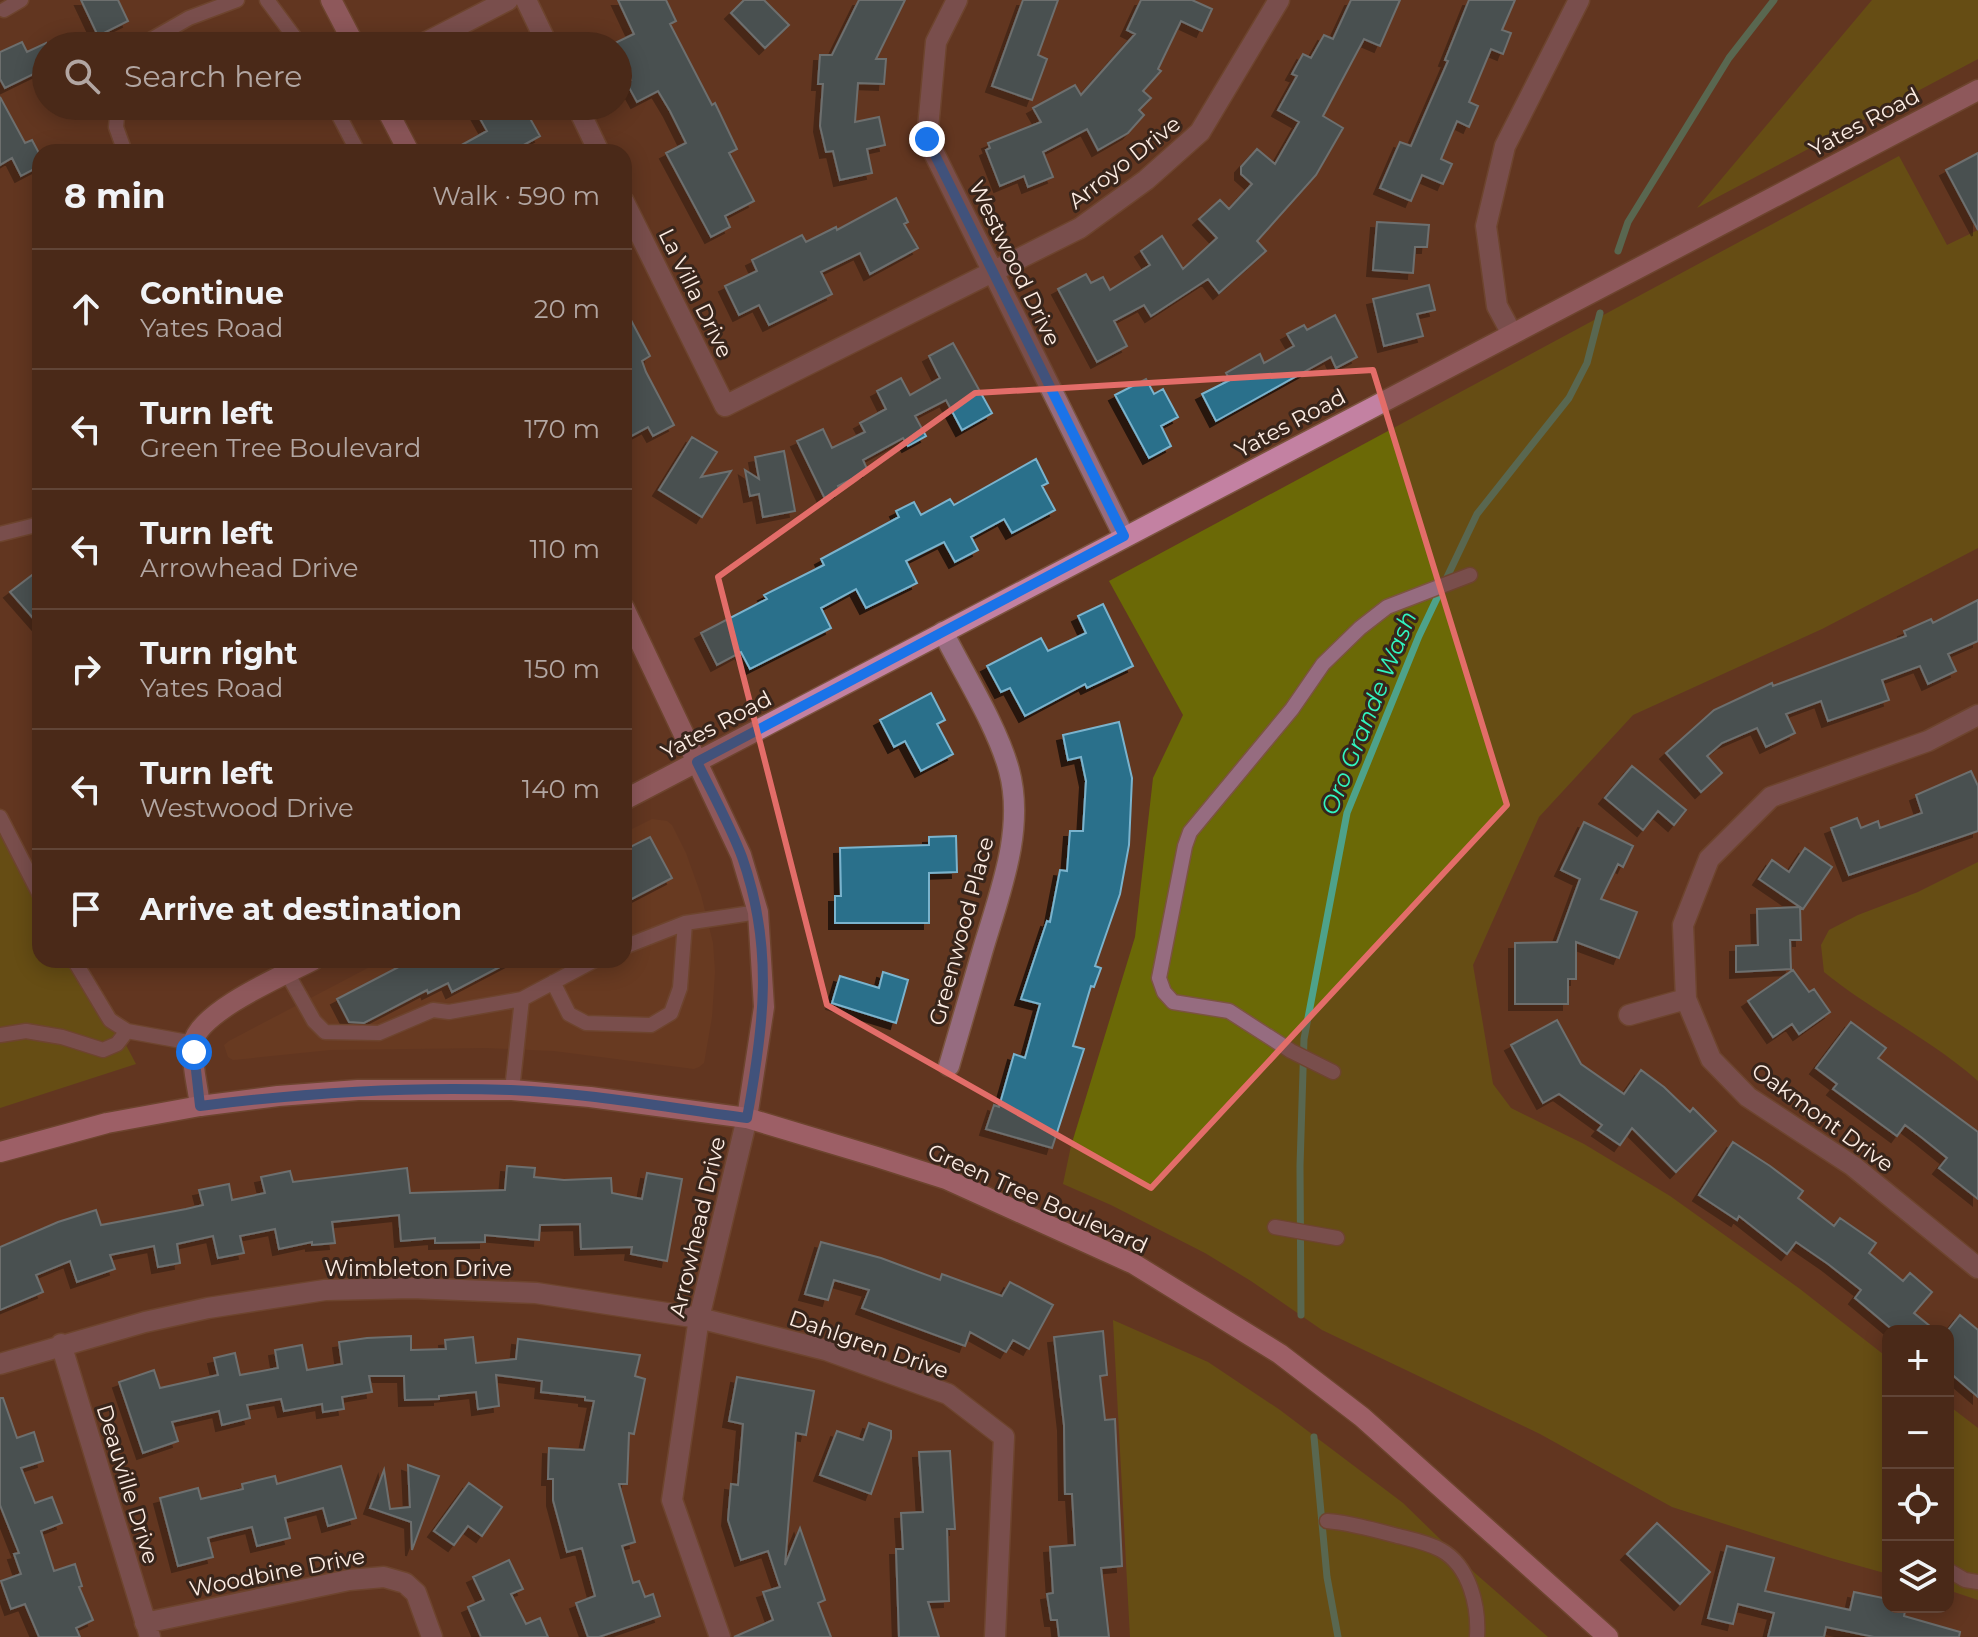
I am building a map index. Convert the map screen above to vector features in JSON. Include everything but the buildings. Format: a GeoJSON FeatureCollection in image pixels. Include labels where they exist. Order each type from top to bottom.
{"type":"FeatureCollection","features":[{"type":"Feature","properties":{"kind":"main road","name":"Green Tree Boulevard"},"geometry":{"type":"LineString","coordinates":[[0,1152],[107,1123],[200,1106],[358,1090],[512,1090],[747,1118],[946,1179],[1134,1264],[1280,1354],[1362,1417],[1608,1637]]}},
{"type":"Feature","properties":{"kind":"street"},"geometry":{"type":"LineString","coordinates":[[331,0],[348,32]]}},
{"type":"Feature","properties":{"kind":"street"},"geometry":{"type":"LineString","coordinates":[[446,32],[508,0]]}},
{"type":"Feature","properties":{"kind":"street"},"geometry":{"type":"LineString","coordinates":[[526,0],[541,32]]}},
{"type":"Feature","properties":{"kind":"street","name":"Westwood Drive"},"geometry":{"type":"LineString","coordinates":[[957,0],[936,42],[927,139],[1124,536]]}},
{"type":"Feature","properties":{"kind":"street","name":"Arroyo Drive"},"geometry":{"type":"LineString","coordinates":[[725,406],[1080,228],[1146,180],[1200,132],[1279,0]]}},
{"type":"Feature","properties":{"kind":"street"},"geometry":{"type":"LineString","coordinates":[[1512,334],[1497,306],[1486,226],[1505,146],[1579,0]]}},
{"type":"Feature","properties":{"kind":"street","name":"Yates Road"},"geometry":{"type":"LineString","coordinates":[[632,796],[1978,90]]}},
{"type":"Feature","properties":{"kind":"street"},"geometry":{"type":"LineString","coordinates":[[392,120],[405,144]]}},
{"type":"Feature","properties":{"kind":"street"},"geometry":{"type":"LineString","coordinates":[[584,120],[595,144]]}},
{"type":"Feature","properties":{"kind":"street","name":"La Villa Drive"},"geometry":{"type":"LineString","coordinates":[[632,218],[725,406]]}},
{"type":"Feature","properties":{"kind":"street","name":"Arrowhead Drive"},"geometry":{"type":"LineString","coordinates":[[632,625],[741,855],[758,912],[764,1007],[747,1118],[699,1318],[672,1500],[720,1637]]}},
{"type":"Feature","properties":{"kind":"street","name":"Greenwood Place"},"geometry":{"type":"LineString","coordinates":[[943,632],[999,742],[1009,770],[1014,801],[1014,830],[1000,893],[949,1066]]}},
{"type":"Feature","properties":{"kind":"street","name":"Oakmont Drive"},"geometry":{"type":"LineString","coordinates":[[1978,715],[1928,741],[1771,797],[1709,859],[1683,925],[1686,999],[1711,1059],[1748,1097],[1853,1166],[1978,1268]]}},
{"type":"Feature","properties":{"kind":"street"},"geometry":{"type":"LineString","coordinates":[[200,1106],[193,1043],[198,1031],[208,1020],[297,968]]}},
{"type":"Feature","properties":{"kind":"street"},"geometry":{"type":"LineString","coordinates":[[1629,1015],[1686,999]]}},
{"type":"Feature","properties":{"kind":"street","name":"Wimbleton Drive"},"geometry":{"type":"LineString","coordinates":[[0,1364],[61,1344],[208,1308],[325,1290],[412,1288],[536,1293],[699,1318]]}},
{"type":"Feature","properties":{"kind":"street","name":"Dahlgren Drive"},"geometry":{"type":"LineString","coordinates":[[699,1318],[826,1350],[948,1394],[1004,1437],[995,1637]]}},
{"type":"Feature","properties":{"kind":"street","name":"Deauville Drive"},"geometry":{"type":"LineString","coordinates":[[61,1344],[148,1630]]}},
{"type":"Feature","properties":{"kind":"street","name":"Woodbine Drive"},"geometry":{"type":"LineString","coordinates":[[148,1630],[349,1580],[384,1577],[405,1583],[416,1593],[432,1637]]}},
{"type":"Feature","properties":{"kind":"lane"},"geometry":{"type":"LineString","coordinates":[[4,10],[21,0]]}},
{"type":"Feature","properties":{"kind":"lane"},"geometry":{"type":"LineString","coordinates":[[164,32],[189,18],[237,0]]}},
{"type":"Feature","properties":{"kind":"lane"},"geometry":{"type":"LineString","coordinates":[[267,0],[291,32]]}},
{"type":"Feature","properties":{"kind":"lane"},"geometry":{"type":"LineString","coordinates":[[117,120],[122,144]]}},
{"type":"Feature","properties":{"kind":"lane"},"geometry":{"type":"LineString","coordinates":[[341,120],[354,144]]}},
{"type":"Feature","properties":{"kind":"lane"},"geometry":{"type":"LineString","coordinates":[[0,534],[32,526]]}},
{"type":"Feature","properties":{"kind":"lane"},"geometry":{"type":"LineString","coordinates":[[1333,1072],[1291,1051],[1229,1011],[1173,1002],[1164,992],[1159,978],[1185,846],[1190,832],[1292,709],[1323,664],[1360,628],[1387,607],[1470,575]]}},
{"type":"Feature","properties":{"kind":"lane"},"geometry":{"type":"LineString","coordinates":[[0,817],[32,879]]}},
{"type":"Feature","properties":{"kind":"lane"},"geometry":{"type":"LineString","coordinates":[[632,944],[685,923],[758,912]]}},
{"type":"Feature","properties":{"kind":"lane"},"geometry":{"type":"LineString","coordinates":[[553,982],[569,1014],[586,1023],[651,1025],[671,1013],[676,1001],[680,988],[685,923]]}},
{"type":"Feature","properties":{"kind":"lane"},"geometry":{"type":"LineString","coordinates":[[79,968],[110,1020],[127,1031],[193,1043]]}},
{"type":"Feature","properties":{"kind":"lane"},"geometry":{"type":"LineString","coordinates":[[287,973],[314,1021],[325,1032],[379,1033],[433,1010],[449,1012],[522,999],[580,968]]}},
{"type":"Feature","properties":{"kind":"lane"},"geometry":{"type":"LineString","coordinates":[[512,1090],[522,999]]}},
{"type":"Feature","properties":{"kind":"lane"},"geometry":{"type":"LineString","coordinates":[[0,1035],[26,1031],[62,1037],[103,1050],[117,1044],[127,1031]]}},
{"type":"Feature","properties":{"kind":"lane"},"geometry":{"type":"LineString","coordinates":[[1275,1227],[1337,1238]]}},
{"type":"Feature","properties":{"kind":"lane"},"geometry":{"type":"LineString","coordinates":[[1327,1521],[1350,1523],[1441,1550],[1461,1568],[1473,1596],[1477,1637]]}},
{"type":"Feature","properties":{"kind":"lane"},"geometry":{"type":"LineString","coordinates":[[1954,1574],[1965,1580],[1978,1582]]}},
{"type":"Feature","properties":{"kind":"highlighted area"},"geometry":{"type":"Polygon","coordinates":[[[1373,370],[1507,805],[1151,1188],[827,1005],[718,577],[975,393],[1373,370]]]}},
{"type":"Feature","properties":{"kind":"shaded area"},"geometry":{"type":"Polygon","coordinates":[[[1872,0],[1978,0],[1978,59],[1697,208],[1872,0]]]}},
{"type":"Feature","properties":{"kind":"shaded area"},"geometry":{"type":"Polygon","coordinates":[[[1899,156],[1947,245],[1978,230],[1978,548],[1822,629],[1633,715],[1539,817],[1473,965],[1493,1084],[1511,1108],[1584,1144],[1670,1196],[1800,1289],[1882,1353],[1882,1572],[1672,1507],[1540,1434],[1322,1330],[1205,1253],[1063,1184],[1071,1146],[1135,937],[1153,778],[1183,715],[1109,581],[1899,156]]]}},
{"type":"Feature","properties":{"kind":"shaded area"},"geometry":{"type":"Polygon","coordinates":[[[0,808],[32,868],[32,968],[85,968],[136,1064],[0,1108],[0,808]]]}},
{"type":"Feature","properties":{"kind":"shaded area"},"geometry":{"type":"Polygon","coordinates":[[[652,819],[672,825],[701,895],[713,943],[715,972],[712,1017],[704,1063],[699,1067],[694,1069],[554,1051],[485,1048],[330,1050],[233,1060],[228,1057],[224,1045],[229,1041],[368,968],[632,968],[632,829],[652,819]]]}},
{"type":"Feature","properties":{"kind":"shaded area"},"geometry":{"type":"Polygon","coordinates":[[[1978,862],[1978,1081],[1824,972],[1821,945],[1829,930],[1978,862]]]}},
{"type":"Feature","properties":{"kind":"shaded area"},"geometry":{"type":"Polygon","coordinates":[[[1113,1320],[1208,1362],[1280,1410],[1403,1503],[1476,1574],[1548,1637],[1130,1637],[1113,1320]]]}},
{"type":"Feature","properties":{"kind":"shaded area"},"geometry":{"type":"Polygon","coordinates":[[[1954,1410],[1978,1428],[1978,1600],[1954,1592],[1954,1410]]]}},
{"type":"Feature","properties":{"kind":"waterway","name":"Oro Grande Wash"},"geometry":{"type":"LineString","coordinates":[[1618,251],[1628,222],[1729,58],[1774,0]]}},
{"type":"Feature","properties":{"kind":"waterway","name":"Oro Grande Wash"},"geometry":{"type":"LineString","coordinates":[[1301,1315],[1300,1166],[1304,1039],[1347,813],[1419,636],[1477,514],[1569,398],[1587,363],[1600,313]]}},
{"type":"Feature","properties":{"kind":"waterway","name":"Oro Grande Wash"},"geometry":{"type":"LineString","coordinates":[[1314,1437],[1327,1577],[1338,1637]]}},
{"type":"Feature","properties":{"kind":"route"},"geometry":{"type":"LineString","coordinates":[[194,1052],[200,1106],[358,1090],[512,1090],[747,1118],[759,1057],[764,1007],[758,912],[741,855],[697,762],[1124,536],[927,139]]}}]}
